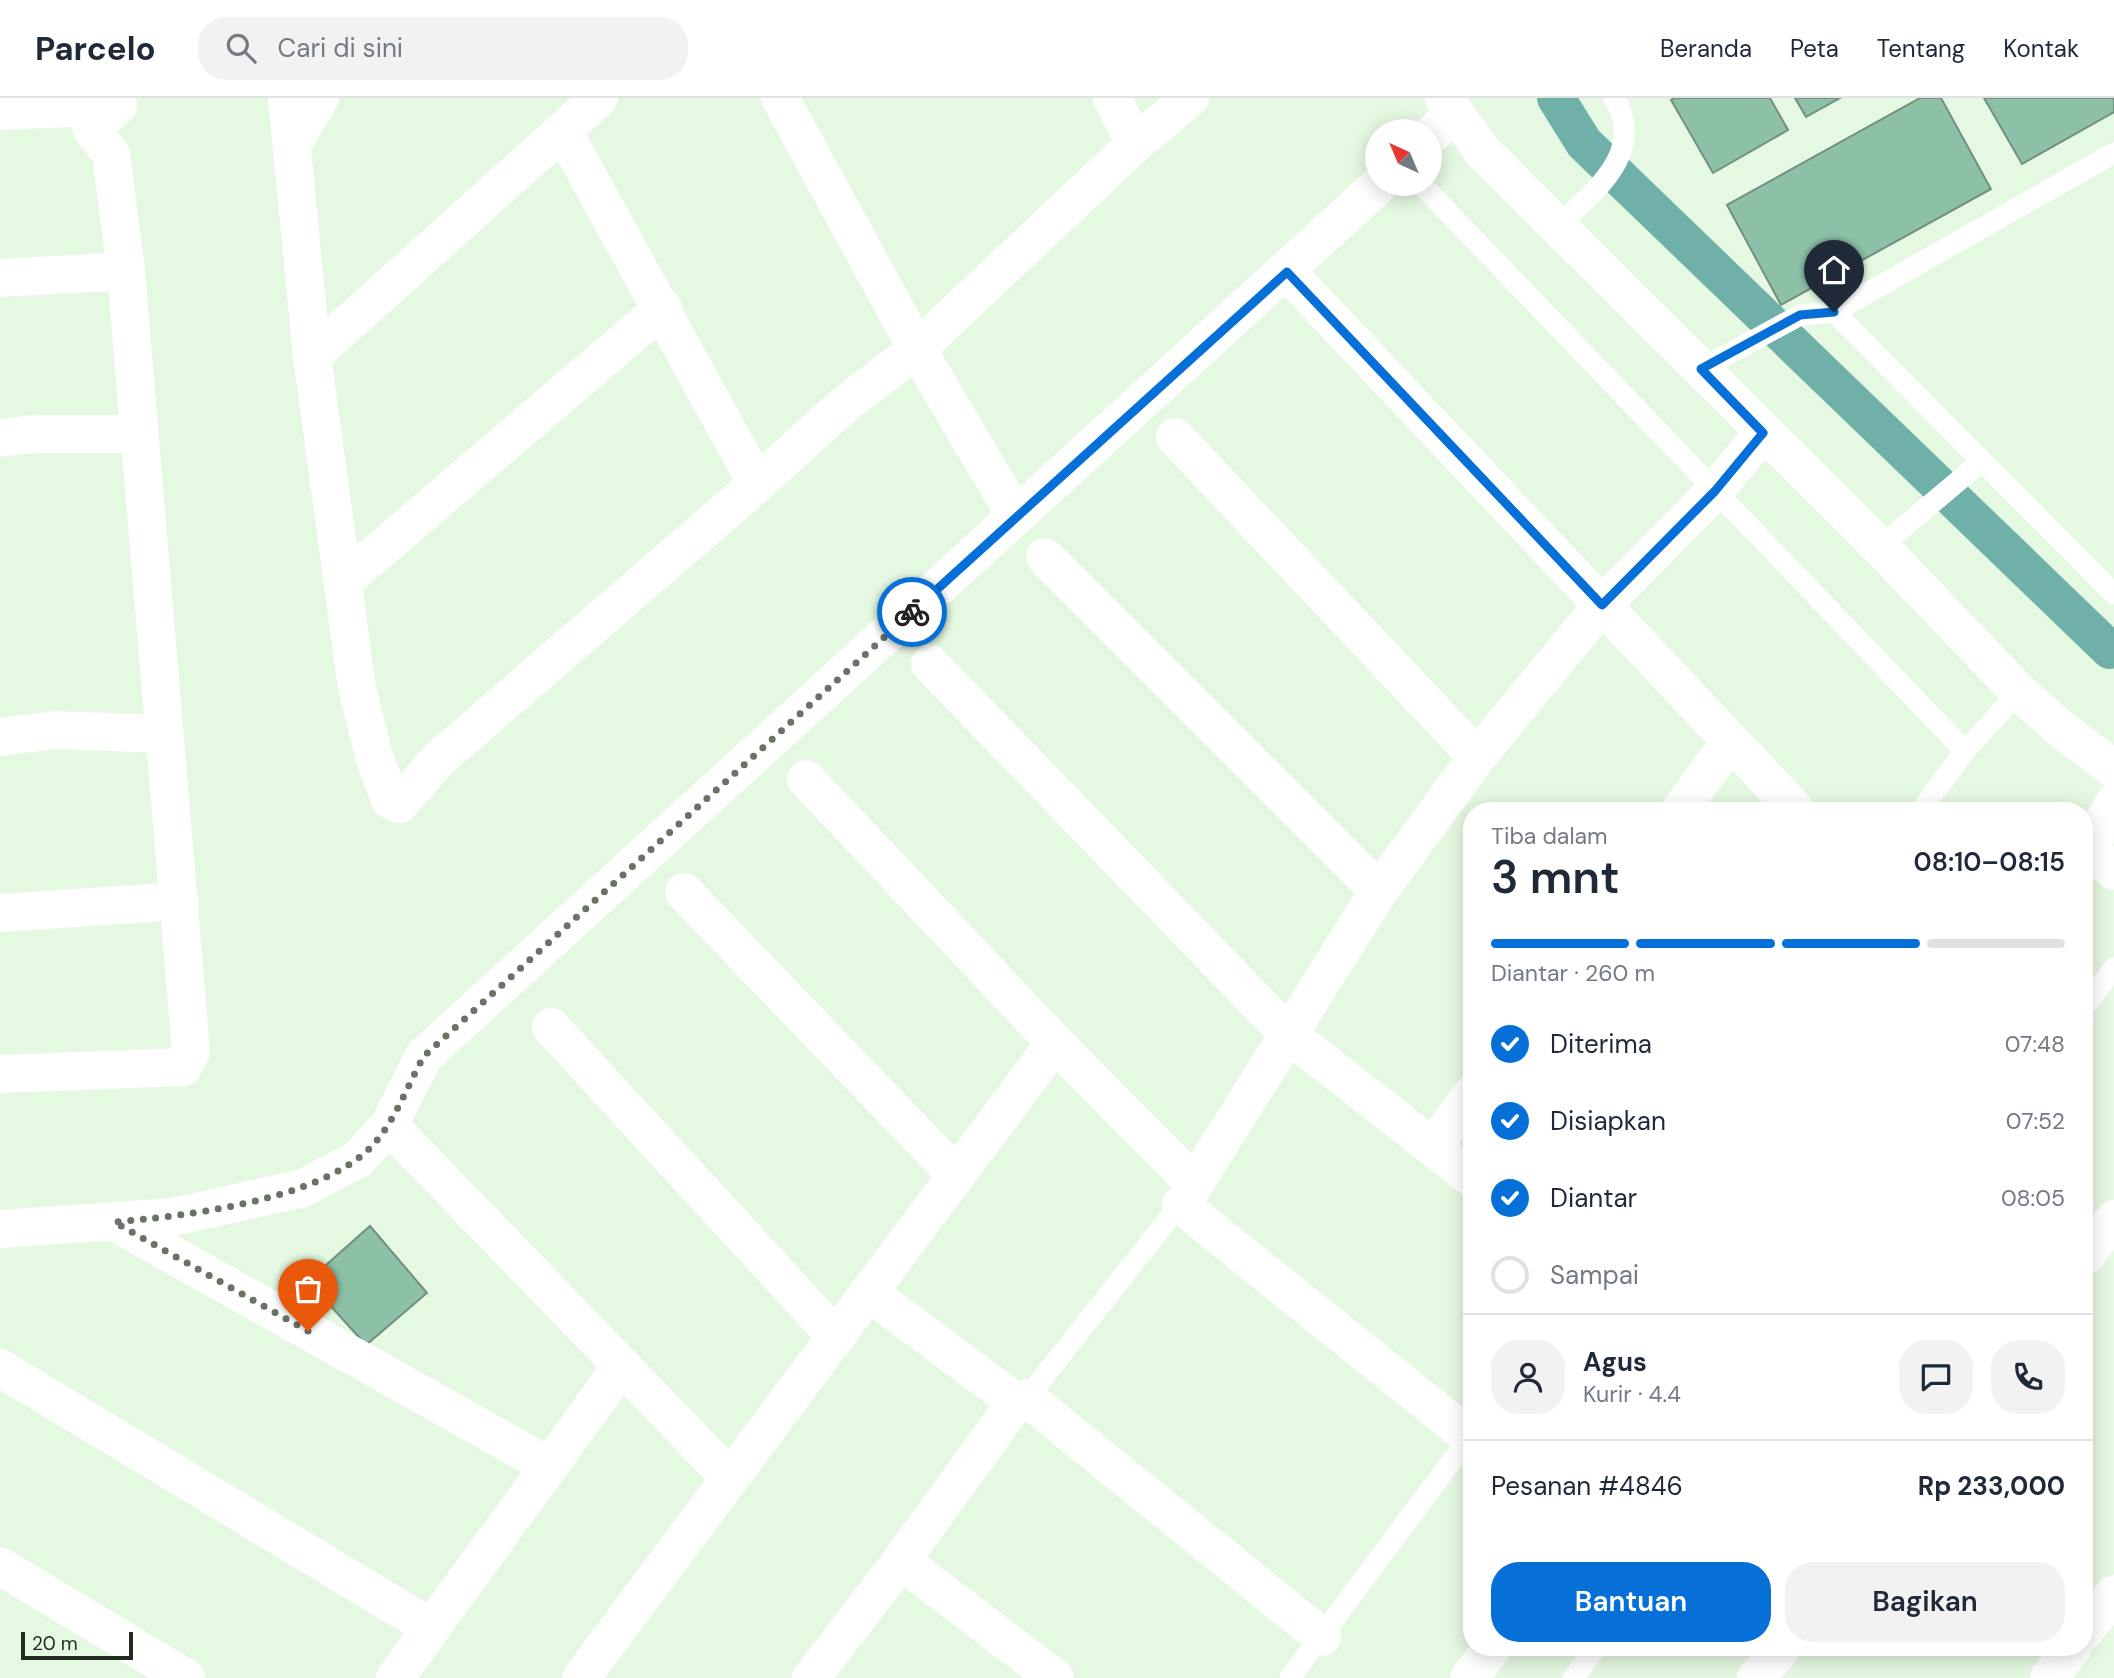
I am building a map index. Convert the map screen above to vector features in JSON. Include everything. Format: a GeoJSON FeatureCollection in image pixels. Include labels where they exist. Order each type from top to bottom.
{"type":"FeatureCollection","features":[{"type":"Feature","properties":{"kind":"street"},"geometry":{"type":"LineString","coordinates":[[287,98],[312,356],[324,457],[345,580],[357,688],[374,756],[390,800],[399,804],[440,758],[757,484],[844,405],[917,349],[1135,144],[1190,98]]}},
{"type":"Feature","properties":{"kind":"street"},"geometry":{"type":"LineString","coordinates":[[293,144],[320,98]]}},
{"type":"Feature","properties":{"kind":"street"},"geometry":{"type":"LineString","coordinates":[[312,356],[599,98]]}},
{"type":"Feature","properties":{"kind":"street"},"geometry":{"type":"LineString","coordinates":[[780,98],[917,349],[1016,514]]}},
{"type":"Feature","properties":{"kind":"street"},"geometry":{"type":"LineString","coordinates":[[1112,98],[1135,144]]}},
{"type":"Feature","properties":{"kind":"street"},"geometry":{"type":"LineString","coordinates":[[0,111],[118,106],[91,128],[111,154],[126,271],[137,434],[180,901],[191,1052],[183,1067],[0,1074]]}},
{"type":"Feature","properties":{"kind":"street"},"geometry":{"type":"LineString","coordinates":[[1443,116],[1559,225],[1763,433],[1880,547],[2020,692],[2060,728],[2114,769]]}},
{"type":"Feature","properties":{"kind":"street"},"geometry":{"type":"LineString","coordinates":[[563,131],[663,308],[757,484]]}},
{"type":"Feature","properties":{"kind":"street"},"geometry":{"type":"LineString","coordinates":[[0,1229],[173,1217],[303,1188],[358,1159],[389,1125],[424,1056],[1367,196]]}},
{"type":"Feature","properties":{"kind":"street"},"geometry":{"type":"LineString","coordinates":[[0,278],[126,271]]}},
{"type":"Feature","properties":{"kind":"street"},"geometry":{"type":"LineString","coordinates":[[1287,272],[1788,802]]}},
{"type":"Feature","properties":{"kind":"street"},"geometry":{"type":"LineString","coordinates":[[345,580],[663,308]]}},
{"type":"Feature","properties":{"kind":"street"},"geometry":{"type":"LineString","coordinates":[[0,438],[34,433],[137,434]]}},
{"type":"Feature","properties":{"kind":"street"},"geometry":{"type":"LineString","coordinates":[[1188,1194],[1379,891],[1478,757],[1602,605],[1715,491],[1763,433]]}},
{"type":"Feature","properties":{"kind":"street"},"geometry":{"type":"LineString","coordinates":[[1175,437],[1478,757]]}},
{"type":"Feature","properties":{"kind":"street"},"geometry":{"type":"LineString","coordinates":[[1045,558],[1379,891]]}},
{"type":"Feature","properties":{"kind":"street"},"geometry":{"type":"LineString","coordinates":[[930,664],[1289,1034],[1463,1171]]}},
{"type":"Feature","properties":{"kind":"street"},"geometry":{"type":"LineString","coordinates":[[0,737],[55,730],[163,734]]}},
{"type":"Feature","properties":{"kind":"street"},"geometry":{"type":"LineString","coordinates":[[1686,802],[1731,741]]}},
{"type":"Feature","properties":{"kind":"street"},"geometry":{"type":"LineString","coordinates":[[806,779],[1055,1043],[1188,1194],[1463,1429]]}},
{"type":"Feature","properties":{"kind":"street"},"geometry":{"type":"LineString","coordinates":[[2096,859],[2114,803]]}},
{"type":"Feature","properties":{"kind":"street"},"geometry":{"type":"LineString","coordinates":[[684,892],[956,1175]]}},
{"type":"Feature","properties":{"kind":"street"},"geometry":{"type":"LineString","coordinates":[[0,913],[180,901]]}},
{"type":"Feature","properties":{"kind":"street"},"geometry":{"type":"LineString","coordinates":[[551,1027],[836,1337]]}},
{"type":"Feature","properties":{"kind":"street"},"geometry":{"type":"LineString","coordinates":[[581,1678],[1055,1043]]}},
{"type":"Feature","properties":{"kind":"street"},"geometry":{"type":"LineString","coordinates":[[1433,1147],[1463,1106]]}},
{"type":"Feature","properties":{"kind":"street"},"geometry":{"type":"LineString","coordinates":[[389,1125],[730,1478]]}},
{"type":"Feature","properties":{"kind":"street"},"geometry":{"type":"LineString","coordinates":[[2093,1246],[2114,1219]]}},
{"type":"Feature","properties":{"kind":"street"},"geometry":{"type":"LineString","coordinates":[[114,1222],[549,1466]]}},
{"type":"Feature","properties":{"kind":"street"},"geometry":{"type":"LineString","coordinates":[[868,1292],[1022,1400],[1322,1636]]}},
{"type":"Feature","properties":{"kind":"street"},"geometry":{"type":"LineString","coordinates":[[395,1678],[622,1366]]}},
{"type":"Feature","properties":{"kind":"street"},"geometry":{"type":"LineString","coordinates":[[0,1368],[430,1627]]}},
{"type":"Feature","properties":{"kind":"street"},"geometry":{"type":"LineString","coordinates":[[811,1678],[1022,1400]]}},
{"type":"Feature","properties":{"kind":"street"},"geometry":{"type":"LineString","coordinates":[[901,1561],[1032,1671]]}},
{"type":"Feature","properties":{"kind":"street"},"geometry":{"type":"LineString","coordinates":[[0,1566],[186,1678]]}},
{"type":"Feature","properties":{"kind":"street"},"geometry":{"type":"LineString","coordinates":[[2093,1621],[2114,1594]]}},
{"type":"Feature","properties":{"kind":"street"},"geometry":{"type":"LineString","coordinates":[[1469,1678],[1486,1656]]}},
{"type":"Feature","properties":{"kind":"street"},"geometry":{"type":"LineString","coordinates":[[1756,1678],[1775,1656]]}},
{"type":"Feature","properties":{"kind":"street"},"geometry":{"type":"LineString","coordinates":[[2049,1678],[2066,1656]]}},
{"type":"Feature","properties":{"kind":"lane"},"geometry":{"type":"LineString","coordinates":[[1559,225],[1598,189],[1623,154],[1625,130],[1622,101]]}},
{"type":"Feature","properties":{"kind":"lane"},"geometry":{"type":"LineString","coordinates":[[1701,369],[1748,340],[1800,315],[1834,312],[2114,153]]}},
{"type":"Feature","properties":{"kind":"lane"},"geometry":{"type":"LineString","coordinates":[[1432,196],[1965,751]]}},
{"type":"Feature","properties":{"kind":"lane"},"geometry":{"type":"LineString","coordinates":[[1834,312],[1974,467],[2114,594]]}},
{"type":"Feature","properties":{"kind":"lane"},"geometry":{"type":"LineString","coordinates":[[1880,547],[1974,467]]}},
{"type":"Feature","properties":{"kind":"lane"},"geometry":{"type":"LineString","coordinates":[[1928,802],[1965,751],[2020,692]]}},
{"type":"Feature","properties":{"kind":"lane"},"geometry":{"type":"LineString","coordinates":[[2093,995],[2114,968]]}},
{"type":"Feature","properties":{"kind":"lane"},"geometry":{"type":"LineString","coordinates":[[1022,1400],[1188,1194]]}},
{"type":"Feature","properties":{"kind":"lane"},"geometry":{"type":"LineString","coordinates":[[1290,1678],[1463,1447]]}},
{"type":"Feature","properties":{"kind":"lane"},"geometry":{"type":"LineString","coordinates":[[1573,1678],[1590,1656]]}},
{"type":"Feature","properties":{"kind":"building"},"geometry":{"type":"Polygon","coordinates":[[[1770,98],[1788,130],[1713,173],[1671,100],[1770,98]]]}},
{"type":"Feature","properties":{"kind":"building"},"geometry":{"type":"Polygon","coordinates":[[[1795,98],[1840,98],[1806,117],[1795,98]]]}},
{"type":"Feature","properties":{"kind":"building"},"geometry":{"type":"Polygon","coordinates":[[[1920,98],[1941,98],[1991,189],[1781,305],[1727,205],[1920,98]]]}},
{"type":"Feature","properties":{"kind":"building"},"geometry":{"type":"Polygon","coordinates":[[[1984,98],[2114,98],[2114,112],[2022,164],[1984,98]]]}},
{"type":"Feature","properties":{"kind":"building"},"geometry":{"type":"Polygon","coordinates":[[[370,1226],[427,1293],[366,1345],[308,1281],[370,1226]]]}},
{"type":"Feature","properties":{"kind":"waterway"},"geometry":{"type":"LineString","coordinates":[[1556,98],[1584,143],[2110,650]]}},
{"type":"Feature","properties":{"kind":"way so far"},"geometry":{"type":"LineString","coordinates":[[308,1331],[114,1222],[173,1217],[303,1188],[358,1159],[389,1125],[424,1056],[912,612]]}},
{"type":"Feature","properties":{"kind":"route"},"geometry":{"type":"LineString","coordinates":[[912,612],[1016,514],[1287,272],[1602,605],[1715,491],[1763,433],[1701,369],[1748,340],[1800,315],[1834,312]]}}]}
